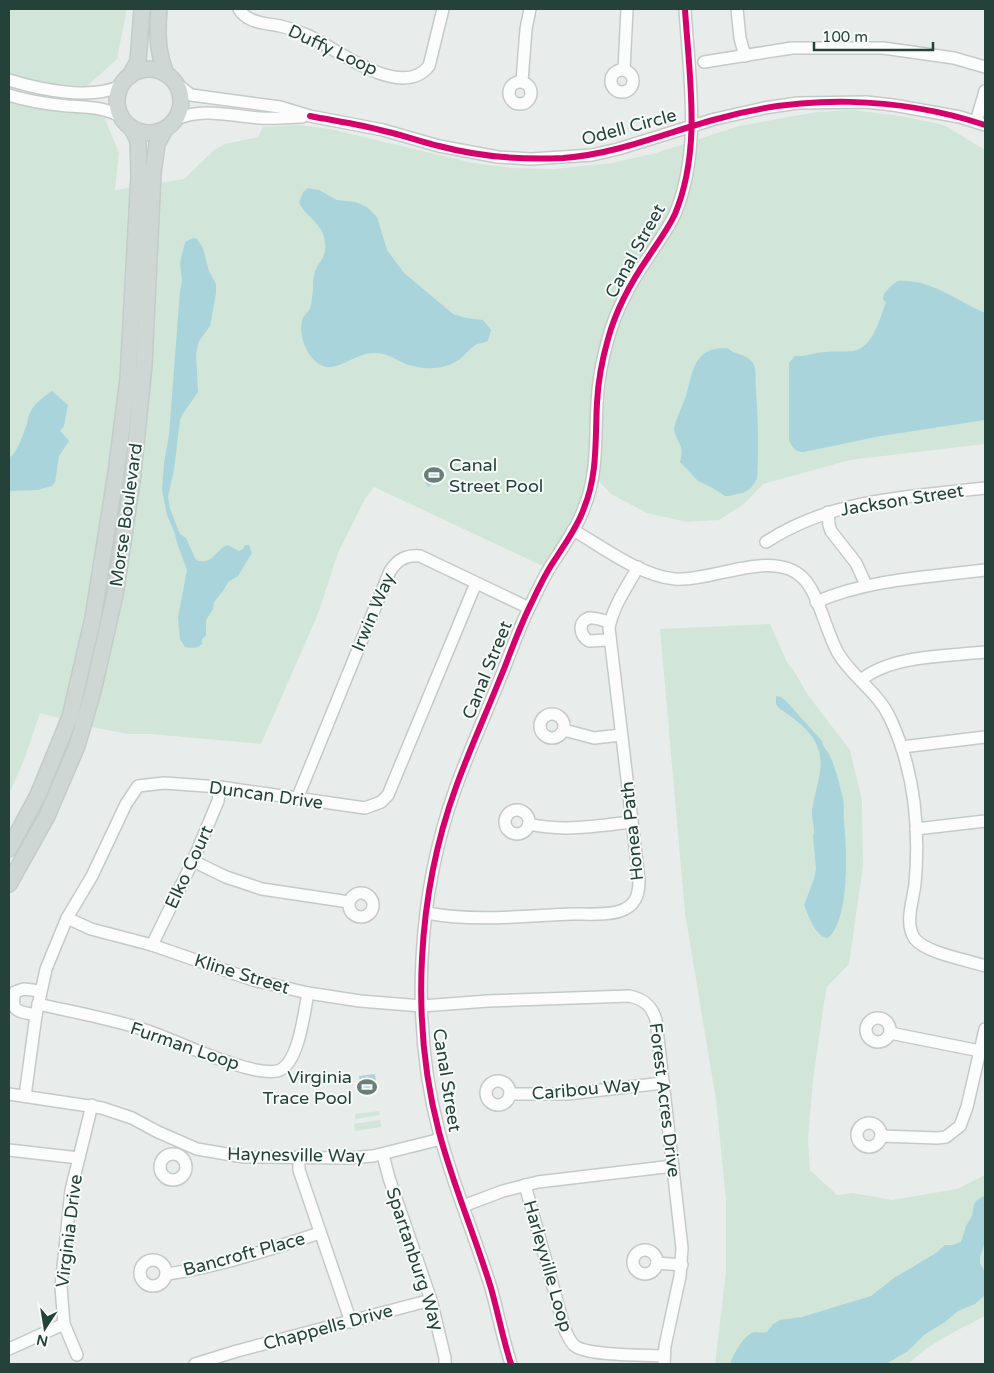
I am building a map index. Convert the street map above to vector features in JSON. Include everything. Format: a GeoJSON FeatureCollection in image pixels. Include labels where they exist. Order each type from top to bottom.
{"type":"FeatureCollection","features":[{"type":"Feature","properties":{"kind":"main road"},"geometry":{"type":"LineString","coordinates":[[142,9],[138,61],[118,96],[118,107],[127,122],[140,131],[148,133],[170,124],[180,110],[181,99],[179,89],[169,77],[159,57],[157,29],[159,9]]}},
{"type":"Feature","properties":{"kind":"main road"},"geometry":{"type":"LineString","coordinates":[[126,81],[139,71],[148,70],[157,70],[169,77]]}},
{"type":"Feature","properties":{"kind":"main road","name":"Morse Boulevard"},"geometry":{"type":"LineString","coordinates":[[9,850],[38,794],[70,717],[93,618],[116,473],[128,379],[139,175],[138,141],[127,122]]}},
{"type":"Feature","properties":{"kind":"main road","name":"Morse Boulevard"},"geometry":{"type":"LineString","coordinates":[[9,884],[47,816],[77,746],[93,691],[115,595],[132,482],[144,365],[157,144],[170,124]]}},
{"type":"Feature","properties":{"kind":"street","name":"Duffy Loop"},"geometry":{"type":"LineString","coordinates":[[239,9],[242,14],[254,21],[281,26],[309,36],[346,59],[366,68],[404,78],[417,76],[423,73],[429,66],[443,9]]}},
{"type":"Feature","properties":{"kind":"street"},"geometry":{"type":"LineString","coordinates":[[522,81],[526,29],[530,9]]}},
{"type":"Feature","properties":{"kind":"street"},"geometry":{"type":"LineString","coordinates":[[624,70],[627,9]]}},
{"type":"Feature","properties":{"kind":"street","name":"Canal Street"},"geometry":{"type":"LineString","coordinates":[[510,1363],[491,1288],[441,1139],[431,1094],[425,1057],[422,1006],[422,963],[427,913],[439,845],[456,787],[529,608],[546,573],[585,508],[595,469],[599,378],[608,337],[622,301],[632,282],[663,236],[674,215],[687,173],[692,126],[685,9]]}},
{"type":"Feature","properties":{"kind":"street"},"geometry":{"type":"LineString","coordinates":[[737,9],[740,38],[745,56]]}},
{"type":"Feature","properties":{"kind":"street"},"geometry":{"type":"LineString","coordinates":[[704,62],[792,48],[882,48],[954,58],[985,67]]}},
{"type":"Feature","properties":{"kind":"street","name":"Odell Circle"},"geometry":{"type":"LineString","coordinates":[[169,77],[192,95],[280,107],[310,116],[383,130],[470,153],[531,159],[592,155],[618,150],[715,119],[764,108],[798,103],[866,102],[925,110],[981,124]]}},
{"type":"Feature","properties":{"kind":"street"},"geometry":{"type":"LineString","coordinates":[[9,80],[59,90],[89,93],[109,92],[126,81]]}},
{"type":"Feature","properties":{"kind":"street"},"geometry":{"type":"LineString","coordinates":[[981,124],[985,91]]}},
{"type":"Feature","properties":{"kind":"street"},"geometry":{"type":"LineString","coordinates":[[9,95],[66,105],[110,110],[127,122]]}},
{"type":"Feature","properties":{"kind":"street","name":"Odell Circle"},"geometry":{"type":"LineString","coordinates":[[170,124],[186,114],[199,112],[268,118],[310,116]]}},
{"type":"Feature","properties":{"kind":"street","name":"Jackson Street"},"geometry":{"type":"LineString","coordinates":[[766,542],[799,522],[828,512],[876,500],[985,488]]}},
{"type":"Feature","properties":{"kind":"street"},"geometry":{"type":"LineString","coordinates":[[828,512],[831,531],[856,563],[866,585]]}},
{"type":"Feature","properties":{"kind":"street"},"geometry":{"type":"LineString","coordinates":[[573,530],[638,567],[674,579],[696,578],[762,566],[779,566],[794,571],[803,578],[809,586],[838,654],[885,708],[902,747],[911,787],[916,829],[916,866],[910,922],[912,933],[916,940],[928,948],[985,966]]}},
{"type":"Feature","properties":{"kind":"street","name":"Irwin Way"},"geometry":{"type":"LineString","coordinates":[[297,799],[386,580],[395,563],[402,558],[420,556],[529,608]]}},
{"type":"Feature","properties":{"kind":"street","name":"Honea Path"},"geometry":{"type":"LineString","coordinates":[[427,913],[446,917],[469,918],[621,911],[634,903],[639,889],[609,640],[610,622],[638,567]]}},
{"type":"Feature","properties":{"kind":"street"},"geometry":{"type":"LineString","coordinates":[[816,602],[866,585],[985,570]]}},
{"type":"Feature","properties":{"kind":"street","name":"Duncan Drive"},"geometry":{"type":"LineString","coordinates":[[25,1096],[40,991],[46,969],[67,918],[92,876],[126,804],[138,786],[164,783],[220,787],[366,808],[382,802],[388,796],[476,582]]}},
{"type":"Feature","properties":{"kind":"street"},"geometry":{"type":"LineString","coordinates":[[609,640],[588,641],[580,630],[583,622],[592,618],[610,622]]}},
{"type":"Feature","properties":{"kind":"street"},"geometry":{"type":"LineString","coordinates":[[860,680],[876,669],[896,663],[985,652]]}},
{"type":"Feature","properties":{"kind":"street"},"geometry":{"type":"LineString","coordinates":[[564,730],[594,738],[621,735]]}},
{"type":"Feature","properties":{"kind":"street"},"geometry":{"type":"LineString","coordinates":[[902,747],[985,737]]}},
{"type":"Feature","properties":{"kind":"street","name":"Elko Court"},"geometry":{"type":"LineString","coordinates":[[152,944],[193,861],[218,801],[220,787]]}},
{"type":"Feature","properties":{"kind":"street"},"geometry":{"type":"LineString","coordinates":[[529,824],[568,829],[631,822]]}},
{"type":"Feature","properties":{"kind":"street"},"geometry":{"type":"LineString","coordinates":[[916,829],[985,822]]}},
{"type":"Feature","properties":{"kind":"street"},"geometry":{"type":"LineString","coordinates":[[193,861],[226,877],[262,889],[349,902]]}},
{"type":"Feature","properties":{"kind":"street","name":"Kline Street"},"geometry":{"type":"LineString","coordinates":[[67,918],[91,929],[152,944],[253,980],[308,993],[380,1004],[422,1006]]}},
{"type":"Feature","properties":{"kind":"street"},"geometry":{"type":"LineString","coordinates":[[37,1010],[19,1012],[12,1004],[14,992],[24,989],[40,991]]}},
{"type":"Feature","properties":{"kind":"street","name":"Furman Loop"},"geometry":{"type":"LineString","coordinates":[[37,1010],[141,1029],[213,1058],[269,1072],[279,1071],[291,1060],[299,1035],[308,993]]}},
{"type":"Feature","properties":{"kind":"street","name":"Forest Acres Drive"},"geometry":{"type":"LineString","coordinates":[[422,1006],[488,1001],[629,996],[644,1001],[650,1007],[654,1013],[663,1083],[680,1227],[682,1265],[664,1360]]}},
{"type":"Feature","properties":{"kind":"street"},"geometry":{"type":"LineString","coordinates":[[881,1136],[946,1137],[960,1126],[964,1119],[985,1029]]}},
{"type":"Feature","properties":{"kind":"street"},"geometry":{"type":"LineString","coordinates":[[890,1033],[980,1051]]}},
{"type":"Feature","properties":{"kind":"street","name":"Caribou Way"},"geometry":{"type":"LineString","coordinates":[[510,1094],[566,1094],[663,1083]]}},
{"type":"Feature","properties":{"kind":"street","name":"Haynesville Way"},"geometry":{"type":"LineString","coordinates":[[9,1094],[92,1106],[132,1118],[197,1149],[226,1155],[259,1158],[299,1156],[349,1158],[383,1155],[441,1139]]}},
{"type":"Feature","properties":{"kind":"street","name":"Virginia Drive"},"geometry":{"type":"LineString","coordinates":[[77,1355],[64,1324],[61,1287],[71,1190],[92,1106]]}},
{"type":"Feature","properties":{"kind":"street"},"geometry":{"type":"LineString","coordinates":[[178,1155],[183,1143]]}},
{"type":"Feature","properties":{"kind":"street"},"geometry":{"type":"LineString","coordinates":[[9,1150],[79,1158]]}},
{"type":"Feature","properties":{"kind":"street","name":"Spartanburg Way"},"geometry":{"type":"LineString","coordinates":[[383,1155],[389,1178],[431,1300],[445,1364]]}},
{"type":"Feature","properties":{"kind":"street"},"geometry":{"type":"LineString","coordinates":[[299,1156],[299,1170],[351,1322]]}},
{"type":"Feature","properties":{"kind":"street"},"geometry":{"type":"LineString","coordinates":[[463,1206],[525,1185],[557,1179],[673,1166]]}},
{"type":"Feature","properties":{"kind":"street","name":"Harleyville Loop"},"geometry":{"type":"LineString","coordinates":[[525,1185],[565,1330],[572,1343],[576,1347],[592,1352],[664,1360]]}},
{"type":"Feature","properties":{"kind":"street","name":"Bancroft Place"},"geometry":{"type":"LineString","coordinates":[[167,1274],[194,1270],[256,1254],[320,1234]]}},
{"type":"Feature","properties":{"kind":"street"},"geometry":{"type":"LineString","coordinates":[[657,1262],[682,1265]]}},
{"type":"Feature","properties":{"kind":"street","name":"Chappells Drive"},"geometry":{"type":"LineString","coordinates":[[195,1364],[237,1351],[431,1300]]}},
{"type":"Feature","properties":{"kind":"street"},"geometry":{"type":"LineString","coordinates":[[9,1349],[64,1324]]}},
{"type":"Feature","properties":{"kind":"green space"},"geometry":{"type":"Polygon","coordinates":[[[9,9],[127,9],[117,59],[87,86],[40,83],[9,74],[9,9]]]}},
{"type":"Feature","properties":{"kind":"green space"},"geometry":{"type":"Polygon","coordinates":[[[9,100],[103,114],[119,153],[115,190],[184,179],[214,150],[225,144],[258,137],[263,127],[299,125],[330,129],[473,163],[511,168],[555,169],[612,163],[656,153],[739,126],[817,112],[853,110],[901,116],[944,125],[985,150],[985,444],[850,460],[763,484],[744,504],[719,520],[687,522],[647,513],[611,494],[597,479],[608,365],[599,360],[594,441],[587,481],[575,518],[545,567],[374,487],[365,499],[338,553],[318,614],[261,744],[150,734],[128,734],[91,727],[40,713],[24,760],[9,794],[9,100]]]}},
{"type":"Feature","properties":{"kind":"green space"},"geometry":{"type":"Polygon","coordinates":[[[770,624],[787,662],[808,695],[850,750],[862,800],[863,866],[849,964],[827,987],[824,1003],[813,1080],[808,1139],[810,1170],[837,1195],[853,1193],[892,1200],[957,1189],[985,1175],[985,1316],[935,1343],[908,1364],[715,1364],[726,1272],[726,1200],[716,1100],[685,913],[660,629],[770,624]]]}},
{"type":"Feature","properties":{"kind":"green space"},"geometry":{"type":"Polygon","coordinates":[[[379,1111],[380,1115],[355,1119],[355,1114],[379,1111]]]}},
{"type":"Feature","properties":{"kind":"green space"},"geometry":{"type":"Polygon","coordinates":[[[380,1120],[381,1127],[355,1131],[354,1124],[380,1120]]]}},
{"type":"Feature","properties":{"kind":"water"},"geometry":{"type":"Polygon","coordinates":[[[308,188],[319,190],[337,200],[355,202],[367,207],[377,217],[387,250],[404,273],[453,314],[483,320],[491,330],[488,341],[475,345],[454,363],[435,368],[409,365],[378,353],[361,355],[332,367],[321,365],[315,361],[303,342],[301,327],[304,316],[311,305],[314,275],[325,253],[325,248],[322,231],[299,203],[303,192],[308,188]]]}},
{"type":"Feature","properties":{"kind":"water"},"geometry":{"type":"Polygon","coordinates":[[[193,238],[197,239],[203,248],[209,271],[216,284],[216,293],[210,326],[199,341],[196,353],[198,392],[180,420],[174,470],[168,497],[170,509],[180,534],[186,538],[198,561],[212,558],[228,545],[239,551],[245,545],[249,545],[252,553],[238,576],[228,582],[214,602],[213,609],[206,620],[206,636],[202,639],[202,644],[192,648],[185,647],[180,639],[178,618],[187,570],[167,515],[162,490],[169,435],[182,281],[180,263],[185,242],[193,238]]]}},
{"type":"Feature","properties":{"kind":"water"},"geometry":{"type":"Polygon","coordinates":[[[898,281],[922,283],[933,287],[985,313],[985,420],[881,436],[803,452],[796,450],[789,440],[789,363],[795,356],[860,349],[874,332],[886,303],[883,298],[885,293],[898,281]]]}},
{"type":"Feature","properties":{"kind":"water"},"geometry":{"type":"Polygon","coordinates":[[[727,348],[747,357],[754,366],[758,457],[757,479],[751,488],[745,492],[725,496],[698,481],[680,462],[682,451],[674,429],[693,369],[697,362],[708,351],[727,348]]]}},
{"type":"Feature","properties":{"kind":"water"},"geometry":{"type":"Polygon","coordinates":[[[52,391],[68,405],[64,426],[60,431],[69,441],[59,456],[55,482],[52,486],[38,490],[9,491],[9,458],[15,452],[20,442],[32,409],[52,391]]]}},
{"type":"Feature","properties":{"kind":"water","name":"Canal Street Pool"},"geometry":{"type":"Polygon","coordinates":[[[435,465],[443,478],[428,487],[422,477],[431,472],[429,469],[435,465]]]}},
{"type":"Feature","properties":{"kind":"water"},"geometry":{"type":"Polygon","coordinates":[[[776,696],[785,700],[822,741],[833,764],[843,798],[846,848],[844,900],[835,929],[828,938],[823,937],[816,930],[804,905],[816,869],[812,813],[820,772],[821,761],[819,751],[810,734],[796,720],[779,708],[776,704],[776,696]]]}},
{"type":"Feature","properties":{"kind":"water","name":"Virginia Trace Pool"},"geometry":{"type":"Polygon","coordinates":[[[375,1074],[376,1082],[371,1083],[373,1093],[362,1094],[359,1076],[375,1074]]]}},
{"type":"Feature","properties":{"kind":"water"},"geometry":{"type":"Polygon","coordinates":[[[985,1195],[985,1242],[980,1263],[985,1272],[985,1295],[975,1304],[958,1311],[924,1335],[908,1351],[886,1364],[730,1364],[740,1345],[751,1334],[767,1332],[773,1324],[780,1320],[802,1317],[871,1296],[894,1278],[936,1253],[945,1245],[961,1242],[976,1201],[985,1195]]]}},
{"type":"Feature","properties":{"kind":"cycle path"},"geometry":{"type":"LineString","coordinates":[[511,1364],[491,1288],[457,1191],[439,1132],[430,1090],[424,1047],[421,1003],[422,958],[426,914],[443,828],[461,774],[527,612],[546,574],[578,521],[588,495],[594,469],[599,379],[611,328],[630,286],[672,220],[683,189],[689,164],[692,112],[685,9]]}},
{"type":"Feature","properties":{"kind":"cycle path"},"geometry":{"type":"LineString","coordinates":[[310,116],[366,126],[454,150],[501,157],[532,159],[583,156],[621,148],[713,120],[747,112],[815,103],[849,102],[918,108],[952,115],[985,125]]}},
{"type":"Feature","properties":{"kind":"place","name":"Canal Street Pool"},"geometry":{"type":"Point","coordinates":[434,475]}},
{"type":"Feature","properties":{"kind":"place","name":"Virginia Trace Pool"},"geometry":{"type":"Point","coordinates":[367,1087]}}]}
